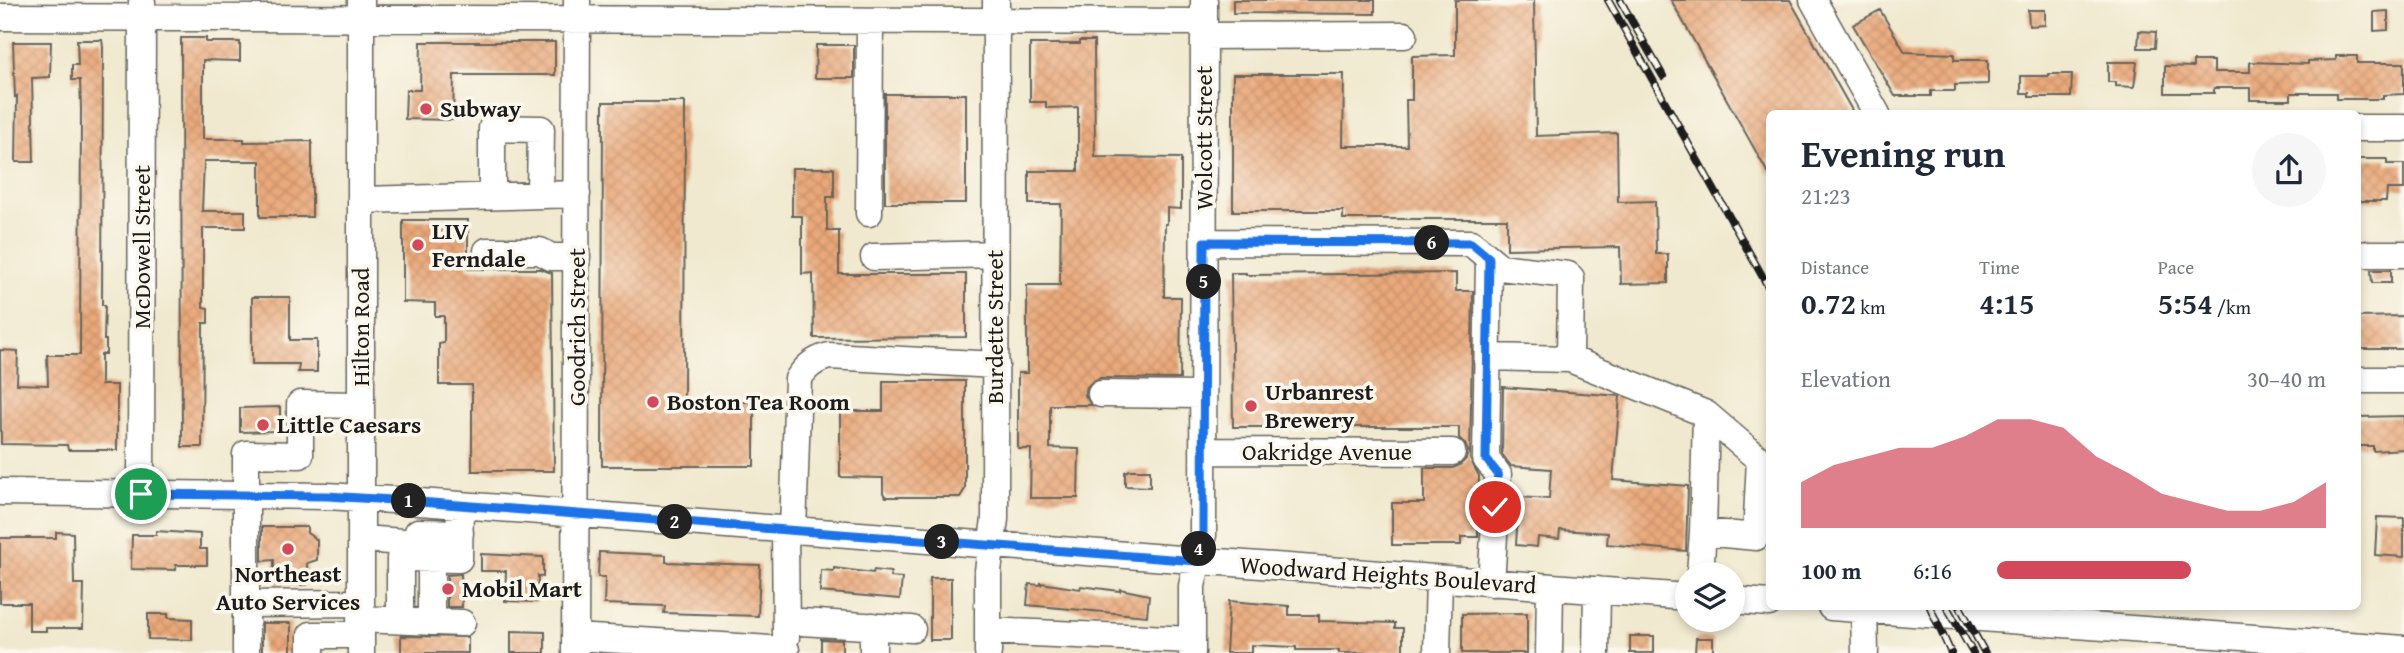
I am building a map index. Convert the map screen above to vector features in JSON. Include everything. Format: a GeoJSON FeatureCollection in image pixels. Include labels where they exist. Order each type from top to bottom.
{"type":"FeatureCollection","features":[{"type":"Feature","properties":{"kind":"street"},"geometry":{"type":"LineString","coordinates":[[1814,0],[1875,110]]}},
{"type":"Feature","properties":{"kind":"street"},"geometry":{"type":"LineString","coordinates":[[0,17],[142,8],[785,10],[879,14],[996,11],[1204,19],[1404,35]]}},
{"type":"Feature","properties":{"kind":"street","name":"McDowell Street"},"geometry":{"type":"LineString","coordinates":[[141,494],[142,8]]}},
{"type":"Feature","properties":{"kind":"street","name":"Hilton Road"},"geometry":{"type":"LineString","coordinates":[[360,627],[362,9]]}},
{"type":"Feature","properties":{"kind":"street","name":"Goodrich Street"},"geometry":{"type":"LineString","coordinates":[[575,645],[576,10]]}},
{"type":"Feature","properties":{"kind":"street","name":"Burdette Street"},"geometry":{"type":"LineString","coordinates":[[988,642],[988,570],[995,519],[996,11]]}},
{"type":"Feature","properties":{"kind":"street"},"geometry":{"type":"LineString","coordinates":[[870,214],[879,14]]}},
{"type":"Feature","properties":{"kind":"street","name":"Wolcott Street"},"geometry":{"type":"LineString","coordinates":[[1192,646],[1192,586],[1203,535],[1204,19]]}},
{"type":"Feature","properties":{"kind":"street"},"geometry":{"type":"LineString","coordinates":[[492,195],[492,128],[541,129],[540,195]]}},
{"type":"Feature","properties":{"kind":"street"},"geometry":{"type":"LineString","coordinates":[[2361,128],[2404,128]]}},
{"type":"Feature","properties":{"kind":"street"},"geometry":{"type":"LineString","coordinates":[[362,200],[577,194]]}},
{"type":"Feature","properties":{"kind":"street"},"geometry":{"type":"LineString","coordinates":[[1204,242],[1471,243],[1500,267],[1568,275],[1571,278],[1570,359]]}},
{"type":"Feature","properties":{"kind":"street"},"geometry":{"type":"LineString","coordinates":[[487,251],[540,251],[551,257],[577,257]]}},
{"type":"Feature","properties":{"kind":"street"},"geometry":{"type":"LineString","coordinates":[[874,257],[995,254]]}},
{"type":"Feature","properties":{"kind":"street"},"geometry":{"type":"LineString","coordinates":[[2367,254],[2404,254]]}},
{"type":"Feature","properties":{"kind":"street"},"geometry":{"type":"LineString","coordinates":[[1489,258],[1486,459],[1498,474],[1490,583]]}},
{"type":"Feature","properties":{"kind":"street"},"geometry":{"type":"LineString","coordinates":[[575,645],[786,651],[789,531],[798,379],[807,366],[819,358],[829,356],[996,365]]}},
{"type":"Feature","properties":{"kind":"street"},"geometry":{"type":"LineString","coordinates":[[1488,357],[1570,359],[1706,414],[1760,460],[1756,537],[1703,533]]}},
{"type":"Feature","properties":{"kind":"street"},"geometry":{"type":"LineString","coordinates":[[2361,380],[2404,380]]}},
{"type":"Feature","properties":{"kind":"street"},"geometry":{"type":"LineString","coordinates":[[1101,394],[1203,395]]}},
{"type":"Feature","properties":{"kind":"street"},"geometry":{"type":"LineString","coordinates":[[246,653],[246,454],[300,455],[300,404],[361,405]]}},
{"type":"Feature","properties":{"kind":"street"},"geometry":{"type":"LineString","coordinates":[[1701,562],[1706,414]]}},
{"type":"Feature","properties":{"kind":"street","name":"Oakridge Avenue"},"geometry":{"type":"LineString","coordinates":[[1203,451],[1452,452]]}},
{"type":"Feature","properties":{"kind":"street","name":"Woodward Heights Boulevard"},"geometry":{"type":"LineString","coordinates":[[0,492],[362,498],[1675,596]]}},
{"type":"Feature","properties":{"kind":"street"},"geometry":{"type":"LineString","coordinates":[[361,538],[459,559],[460,505]]}},
{"type":"Feature","properties":{"kind":"street"},"geometry":{"type":"LineString","coordinates":[[400,620],[400,558],[422,553]]}},
{"type":"Feature","properties":{"kind":"street"},"geometry":{"type":"LineString","coordinates":[[422,553],[431,621]]}},
{"type":"Feature","properties":{"kind":"street"},"geometry":{"type":"LineString","coordinates":[[1437,653],[1438,579]]}},
{"type":"Feature","properties":{"kind":"street"},"geometry":{"type":"LineString","coordinates":[[1549,653],[1550,587]]}},
{"type":"Feature","properties":{"kind":"street"},"geometry":{"type":"LineString","coordinates":[[1596,653],[1597,590]]}},
{"type":"Feature","properties":{"kind":"street"},"geometry":{"type":"LineString","coordinates":[[1745,601],[1766,603]]}},
{"type":"Feature","properties":{"kind":"street"},"geometry":{"type":"LineString","coordinates":[[246,604],[360,627]]}},
{"type":"Feature","properties":{"kind":"street"},"geometry":{"type":"LineString","coordinates":[[1864,610],[1865,653]]}},
{"type":"Feature","properties":{"kind":"street"},"geometry":{"type":"LineString","coordinates":[[1892,610],[2145,619],[2190,643],[2404,649]]}},
{"type":"Feature","properties":{"kind":"street"},"geometry":{"type":"LineString","coordinates":[[311,653],[311,635],[400,620],[462,623]]}},
{"type":"Feature","properties":{"kind":"street"},"geometry":{"type":"LineString","coordinates":[[786,621],[912,629]]}},
{"type":"Feature","properties":{"kind":"street"},"geometry":{"type":"LineString","coordinates":[[873,626],[873,653]]}},
{"type":"Feature","properties":{"kind":"street"},"geometry":{"type":"LineString","coordinates":[[988,642],[1192,646]]}},
{"type":"Feature","properties":{"kind":"building"},"geometry":{"type":"Polygon","coordinates":[[[1233,0],[1375,0],[1375,14],[1233,13],[1233,0]]]}},
{"type":"Feature","properties":{"kind":"building"},"geometry":{"type":"Polygon","coordinates":[[[1455,0],[1534,0],[1536,136],[1617,133],[1618,202],[1655,201],[1656,254],[1668,254],[1668,283],[1621,284],[1620,247],[1507,249],[1507,219],[1343,219],[1343,211],[1233,211],[1233,74],[1344,74],[1343,146],[1407,146],[1406,100],[1412,100],[1412,56],[1455,55],[1455,0]]]}},
{"type":"Feature","properties":{"kind":"building"},"geometry":{"type":"Polygon","coordinates":[[[1671,0],[1790,0],[1852,110],[1766,110],[1766,170],[1671,0]]]}},
{"type":"Feature","properties":{"kind":"building"},"geometry":{"type":"Polygon","coordinates":[[[1880,10],[1905,52],[1954,54],[1954,60],[1988,60],[1988,84],[1955,85],[1955,91],[1931,91],[1931,96],[1895,96],[1853,25],[1880,10]]]}},
{"type":"Feature","properties":{"kind":"building"},"geometry":{"type":"Polygon","coordinates":[[[2028,10],[2045,10],[2045,25],[2029,26],[2028,10]]]}},
{"type":"Feature","properties":{"kind":"building"},"geometry":{"type":"Polygon","coordinates":[[[2388,11],[2388,30],[2374,31],[2374,12],[2388,11]]]}},
{"type":"Feature","properties":{"kind":"building"},"geometry":{"type":"Polygon","coordinates":[[[2139,31],[2156,32],[2155,48],[2138,48],[2139,31]]]}},
{"type":"Feature","properties":{"kind":"building"},"geometry":{"type":"Polygon","coordinates":[[[181,38],[206,38],[206,42],[240,42],[240,61],[203,60],[203,139],[244,139],[244,142],[312,141],[312,217],[260,217],[260,161],[204,161],[202,211],[245,211],[245,228],[203,228],[203,307],[208,308],[208,323],[203,323],[202,447],[182,447],[181,38]]]}},
{"type":"Feature","properties":{"kind":"building"},"geometry":{"type":"Polygon","coordinates":[[[77,40],[102,40],[103,47],[102,305],[105,305],[106,354],[101,354],[101,385],[117,385],[117,450],[68,450],[67,445],[1,444],[0,350],[18,351],[17,384],[48,385],[47,355],[80,355],[81,109],[80,80],[72,80],[72,65],[78,65],[77,40]]]}},
{"type":"Feature","properties":{"kind":"building"},"geometry":{"type":"Polygon","coordinates":[[[1079,41],[1094,41],[1095,157],[1181,158],[1181,209],[1167,208],[1165,224],[1164,297],[1181,297],[1180,379],[1100,378],[1087,387],[1085,395],[1091,405],[1050,405],[1050,448],[1079,449],[1078,498],[1030,498],[1031,449],[1018,449],[1018,373],[1027,373],[1027,285],[1060,285],[1061,204],[1029,204],[1029,171],[1078,171],[1078,107],[1046,108],[1046,102],[1030,102],[1030,44],[1079,44],[1079,41]]]}},
{"type":"Feature","properties":{"kind":"building"},"geometry":{"type":"Polygon","coordinates":[[[13,42],[51,42],[50,77],[32,78],[34,162],[16,162],[17,96],[15,97],[13,42]]]}},
{"type":"Feature","properties":{"kind":"building"},"geometry":{"type":"Polygon","coordinates":[[[421,42],[555,42],[555,75],[454,75],[453,120],[405,119],[406,90],[420,90],[421,42]]]}},
{"type":"Feature","properties":{"kind":"building"},"geometry":{"type":"Polygon","coordinates":[[[816,45],[854,45],[854,78],[815,78],[816,45]]]}},
{"type":"Feature","properties":{"kind":"building"},"geometry":{"type":"Polygon","coordinates":[[[2336,56],[2357,56],[2357,63],[2404,63],[2404,94],[2383,95],[2383,99],[2336,99],[2336,93],[2291,93],[2291,100],[2250,100],[2250,88],[2214,88],[2214,93],[2165,93],[2165,66],[2193,67],[2193,61],[2214,61],[2214,72],[2250,72],[2250,62],[2308,64],[2308,61],[2336,60],[2336,56]]]}},
{"type":"Feature","properties":{"kind":"building"},"geometry":{"type":"Polygon","coordinates":[[[2108,62],[2137,62],[2134,87],[2116,86],[2116,82],[2108,82],[2108,62]]]}},
{"type":"Feature","properties":{"kind":"building"},"geometry":{"type":"Polygon","coordinates":[[[2072,74],[2071,97],[2029,97],[2029,93],[2021,93],[2021,76],[2072,74]]]}},
{"type":"Feature","properties":{"kind":"building"},"geometry":{"type":"Polygon","coordinates":[[[885,94],[966,94],[966,203],[885,203],[885,94]]]}},
{"type":"Feature","properties":{"kind":"building"},"geometry":{"type":"Polygon","coordinates":[[[603,102],[685,102],[684,402],[754,402],[754,466],[602,466],[603,102]]]}},
{"type":"Feature","properties":{"kind":"building"},"geometry":{"type":"Polygon","coordinates":[[[2361,159],[2387,159],[2387,164],[2404,164],[2404,189],[2387,189],[2386,201],[2361,201],[2361,159]]]}},
{"type":"Feature","properties":{"kind":"building"},"geometry":{"type":"Polygon","coordinates":[[[792,168],[834,168],[834,197],[827,197],[827,231],[839,231],[839,274],[966,274],[966,337],[814,338],[813,273],[802,274],[802,216],[792,216],[792,168]]]}},
{"type":"Feature","properties":{"kind":"building"},"geometry":{"type":"Polygon","coordinates":[[[403,220],[468,220],[468,269],[540,269],[552,273],[554,471],[472,471],[472,385],[439,385],[439,344],[444,343],[444,316],[435,316],[435,303],[403,302],[403,220]]]}},
{"type":"Feature","properties":{"kind":"building"},"geometry":{"type":"Polygon","coordinates":[[[2371,270],[2391,270],[2391,283],[2372,283],[2371,270]]]}},
{"type":"Feature","properties":{"kind":"building"},"geometry":{"type":"Polygon","coordinates":[[[1231,273],[1456,273],[1456,291],[1473,291],[1470,459],[1479,476],[1478,537],[1461,537],[1461,545],[1392,545],[1392,503],[1424,503],[1424,468],[1453,468],[1466,459],[1468,451],[1459,438],[1459,427],[1233,427],[1231,273]]]}},
{"type":"Feature","properties":{"kind":"building"},"geometry":{"type":"Polygon","coordinates":[[[252,297],[290,297],[290,340],[317,340],[317,372],[298,372],[299,364],[252,364],[252,297]]]}},
{"type":"Feature","properties":{"kind":"building"},"geometry":{"type":"Polygon","coordinates":[[[2404,316],[2404,349],[2361,349],[2361,317],[2404,316]]]}},
{"type":"Feature","properties":{"kind":"building"},"geometry":{"type":"Polygon","coordinates":[[[883,381],[965,381],[965,489],[960,497],[886,497],[883,493],[883,478],[840,477],[840,411],[883,411],[883,381]]]}},
{"type":"Feature","properties":{"kind":"building"},"geometry":{"type":"Polygon","coordinates":[[[1503,387],[1620,396],[1613,480],[1688,486],[1686,551],[1607,544],[1608,533],[1560,530],[1559,539],[1538,537],[1537,547],[1516,545],[1519,497],[1549,499],[1551,469],[1511,466],[1502,454],[1503,387]]]}},
{"type":"Feature","properties":{"kind":"building"},"geometry":{"type":"Polygon","coordinates":[[[280,407],[280,431],[240,432],[240,408],[280,407]]]}},
{"type":"Feature","properties":{"kind":"building"},"geometry":{"type":"Polygon","coordinates":[[[2404,416],[2404,449],[2373,451],[2373,446],[2361,446],[2361,417],[2404,416]]]}},
{"type":"Feature","properties":{"kind":"building"},"geometry":{"type":"Polygon","coordinates":[[[1150,470],[1150,487],[1125,486],[1125,472],[1150,470]]]}},
{"type":"Feature","properties":{"kind":"building"},"geometry":{"type":"Polygon","coordinates":[[[2377,517],[2404,518],[2404,557],[2375,555],[2377,517]]]}},
{"type":"Feature","properties":{"kind":"building","name":"Northeast Auto Services"},"geometry":{"type":"Polygon","coordinates":[[[262,527],[307,527],[307,533],[317,540],[317,560],[307,563],[307,585],[274,585],[274,560],[262,561],[262,527]]]}},
{"type":"Feature","properties":{"kind":"building"},"geometry":{"type":"Polygon","coordinates":[[[156,531],[200,534],[200,549],[207,549],[207,565],[176,565],[176,570],[131,569],[132,535],[156,535],[156,531]]]}},
{"type":"Feature","properties":{"kind":"building"},"geometry":{"type":"Polygon","coordinates":[[[56,532],[73,533],[74,584],[84,584],[83,628],[29,631],[29,603],[0,603],[0,538],[56,538],[56,532]]]}},
{"type":"Feature","properties":{"kind":"building"},"geometry":{"type":"Polygon","coordinates":[[[599,552],[666,555],[666,562],[760,565],[758,616],[664,613],[665,606],[604,604],[605,577],[598,577],[599,552]]]}},
{"type":"Feature","properties":{"kind":"building"},"geometry":{"type":"Polygon","coordinates":[[[481,554],[543,557],[543,577],[538,576],[537,602],[505,601],[506,571],[481,571],[481,554]]]}},
{"type":"Feature","properties":{"kind":"building"},"geometry":{"type":"Polygon","coordinates":[[[834,568],[873,573],[874,570],[891,572],[890,577],[902,578],[900,599],[820,592],[821,570],[834,571],[834,568]]]}},
{"type":"Feature","properties":{"kind":"building"},"geometry":{"type":"Polygon","coordinates":[[[461,574],[462,607],[447,607],[447,575],[461,574]]]}},
{"type":"Feature","properties":{"kind":"building"},"geometry":{"type":"Polygon","coordinates":[[[930,578],[951,578],[951,640],[930,640],[930,578]]]}},
{"type":"Feature","properties":{"kind":"building"},"geometry":{"type":"Polygon","coordinates":[[[1041,583],[1080,589],[1081,586],[1120,589],[1149,595],[1147,616],[1027,605],[1029,584],[1041,583]]]}},
{"type":"Feature","properties":{"kind":"building"},"geometry":{"type":"Polygon","coordinates":[[[1229,601],[1289,606],[1289,615],[1319,615],[1319,621],[1395,623],[1395,628],[1403,628],[1403,652],[1339,653],[1339,650],[1296,650],[1296,647],[1251,645],[1251,653],[1226,653],[1229,601]]]}},
{"type":"Feature","properties":{"kind":"building"},"geometry":{"type":"Polygon","coordinates":[[[1527,613],[1527,653],[1462,653],[1462,614],[1527,613]]]}},
{"type":"Feature","properties":{"kind":"building"},"geometry":{"type":"Polygon","coordinates":[[[148,614],[168,614],[168,618],[192,619],[192,640],[148,639],[148,614]]]}},
{"type":"Feature","properties":{"kind":"building"},"geometry":{"type":"Polygon","coordinates":[[[262,623],[291,623],[291,653],[262,653],[262,623]]]}},
{"type":"Feature","properties":{"kind":"building"},"geometry":{"type":"Polygon","coordinates":[[[511,631],[545,632],[545,653],[511,653],[511,631]]]}},
{"type":"Feature","properties":{"kind":"building"},"geometry":{"type":"Polygon","coordinates":[[[401,636],[468,637],[468,653],[401,653],[401,636]]]}},
{"type":"Feature","properties":{"kind":"building"},"geometry":{"type":"Polygon","coordinates":[[[1630,636],[1654,636],[1654,653],[1630,653],[1630,636]]]}},
{"type":"Feature","properties":{"kind":"building"},"geometry":{"type":"Polygon","coordinates":[[[1696,638],[1713,638],[1713,653],[1695,653],[1696,638]]]}},
{"type":"Feature","properties":{"kind":"building"},"geometry":{"type":"Polygon","coordinates":[[[821,639],[842,640],[842,653],[821,653],[821,639]]]}},
{"type":"Feature","properties":{"kind":"railway"},"geometry":{"type":"LineString","coordinates":[[1608,0],[1766,283]]}},
{"type":"Feature","properties":{"kind":"railway"},"geometry":{"type":"LineString","coordinates":[[1620,0],[1663,76]]}},
{"type":"Feature","properties":{"kind":"railway"},"geometry":{"type":"LineString","coordinates":[[1931,610],[1951,653]]}},
{"type":"Feature","properties":{"kind":"railway"},"geometry":{"type":"LineString","coordinates":[[1949,610],[1973,653]]}},
{"type":"Feature","properties":{"kind":"railway"},"geometry":{"type":"LineString","coordinates":[[1962,610],[1985,653]]}},
{"type":"Feature","properties":{"kind":"place","name":"Subway"},"geometry":{"type":"Point","coordinates":[426,109]}},
{"type":"Feature","properties":{"kind":"place","name":"LIV Ferndale"},"geometry":{"type":"Point","coordinates":[418,245]}},
{"type":"Feature","properties":{"kind":"place","name":"Boston Tea Room"},"geometry":{"type":"Point","coordinates":[653,402]}},
{"type":"Feature","properties":{"kind":"place","name":"Urbanrest Brewery"},"geometry":{"type":"Point","coordinates":[1251,406]}},
{"type":"Feature","properties":{"kind":"place","name":"Little Caesars"},"geometry":{"type":"Point","coordinates":[263,425]}},
{"type":"Feature","properties":{"kind":"place","name":"Northeast Auto Services"},"geometry":{"type":"Point","coordinates":[288,549]}},
{"type":"Feature","properties":{"kind":"place","name":"Mobil Mart"},"geometry":{"type":"Point","coordinates":[448,589]}},
{"type":"Feature","properties":{"kind":"route"},"geometry":{"type":"LineString","coordinates":[[141,494],[327,496],[393,500],[1197,561],[1203,535],[1204,242],[1471,243],[1489,258],[1486,459],[1498,474],[1495,507]]}}]}
